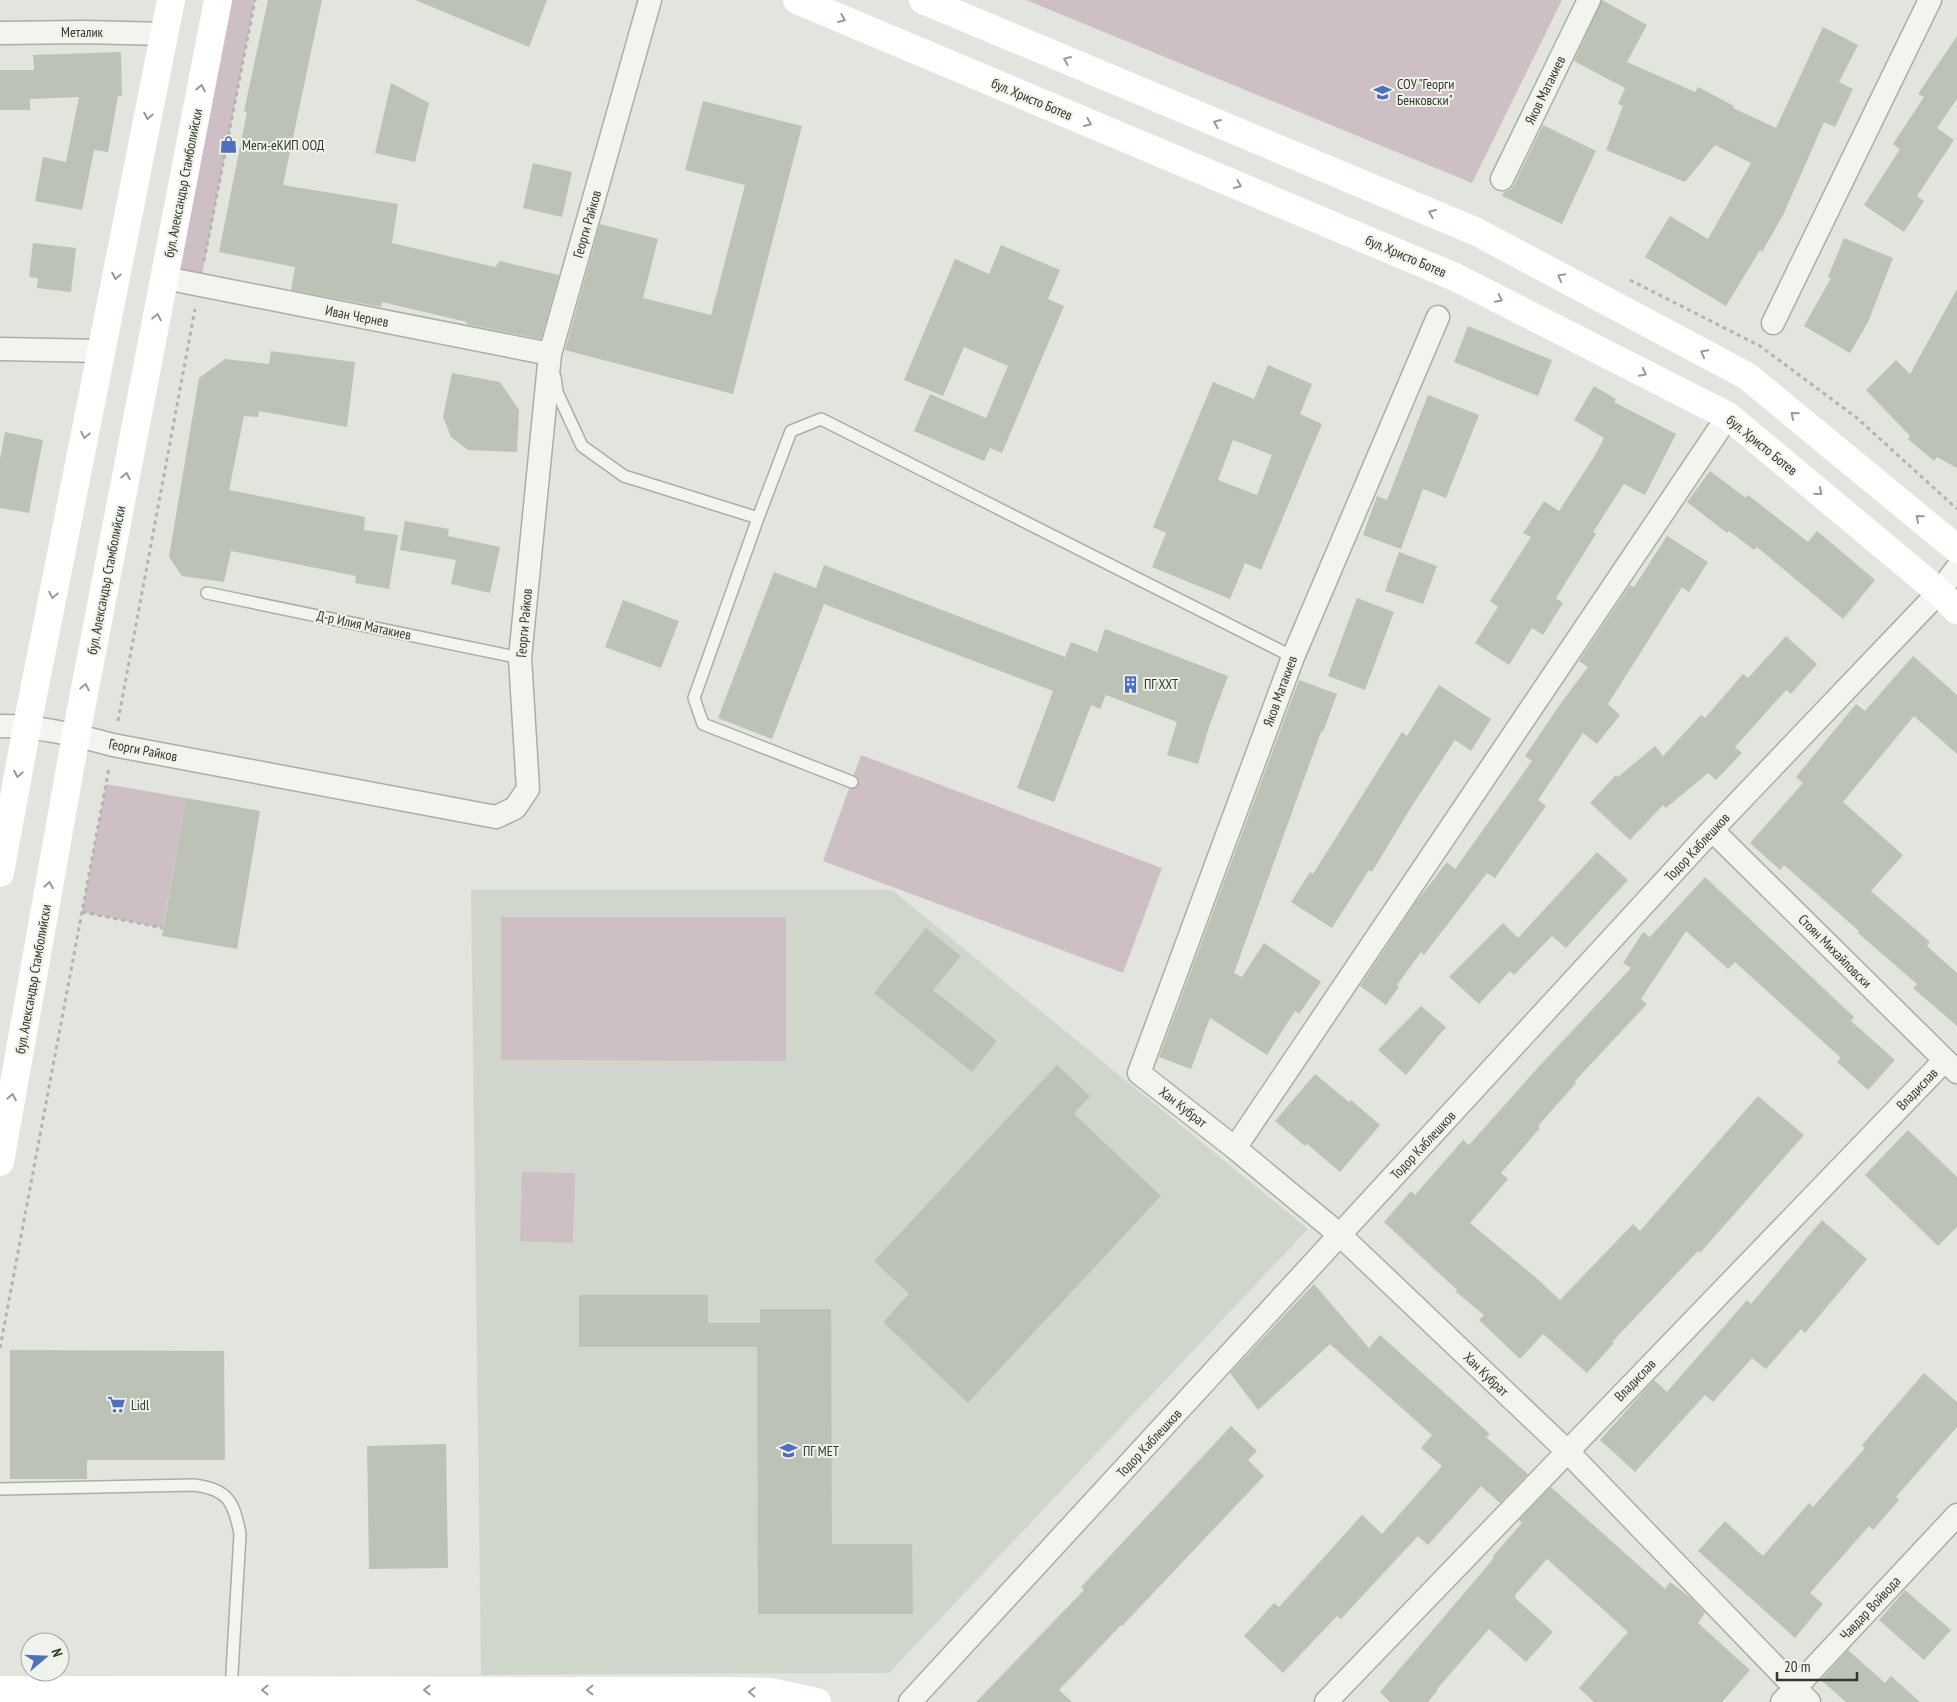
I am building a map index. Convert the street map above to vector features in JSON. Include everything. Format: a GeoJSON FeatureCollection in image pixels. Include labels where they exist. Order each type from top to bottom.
{"type":"FeatureCollection","features":[{"type":"Feature","properties":{"kind":"street"},"geometry":{"type":"LineString","coordinates":[[0,873],[27,726],[171,0]]}},
{"type":"Feature","properties":{"kind":"street","name":"бул. Александър Стамболийски"},"geometry":{"type":"LineString","coordinates":[[0,1162],[76,735],[218,0]]}},
{"type":"Feature","properties":{"kind":"street","name":"Георги Райков"},"geometry":{"type":"LineString","coordinates":[[0,726],[27,726],[76,735],[113,745],[496,817],[515,808],[528,789],[520,658],[550,354],[650,0]]}},
{"type":"Feature","properties":{"kind":"street","name":"бул. Христо Ботев"},"geometry":{"type":"LineString","coordinates":[[797,0],[1456,277],[1728,416],[1948,601]]}},
{"type":"Feature","properties":{"kind":"street"},"geometry":{"type":"LineString","coordinates":[[923,0],[1476,232],[1738,371],[1747,376],[1957,549]]}},
{"type":"Feature","properties":{"kind":"street","name":"Яков Матакиев"},"geometry":{"type":"LineString","coordinates":[[1502,179],[1588,0]]}},
{"type":"Feature","properties":{"kind":"street"},"geometry":{"type":"LineString","coordinates":[[1773,323],[1930,0]]}},
{"type":"Feature","properties":{"kind":"street","name":"Металик"},"geometry":{"type":"LineString","coordinates":[[0,33],[85,32],[164,34]]}},
{"type":"Feature","properties":{"kind":"street","name":"Иван Чернев"},"geometry":{"type":"LineString","coordinates":[[165,278],[550,354]]}},
{"type":"Feature","properties":{"kind":"street","name":"Яков Матакиев"},"geometry":{"type":"LineString","coordinates":[[1139,1072],[1293,657],[1438,317]]}},
{"type":"Feature","properties":{"kind":"street"},"geometry":{"type":"LineString","coordinates":[[10,350],[101,351]]}},
{"type":"Feature","properties":{"kind":"street"},"geometry":{"type":"LineString","coordinates":[[1235,1148],[1728,416]]}},
{"type":"Feature","properties":{"kind":"street","name":"Тодор Каблешков"},"geometry":{"type":"LineString","coordinates":[[910,1702],[1712,830],[1948,601],[1957,568]]}},
{"type":"Feature","properties":{"kind":"street","name":"Стоян Михайловски"},"geometry":{"type":"LineString","coordinates":[[1712,830],[1951,1066]]}},
{"type":"Feature","properties":{"kind":"street","name":"Владислав"},"geometry":{"type":"LineString","coordinates":[[1326,1702],[1567,1450],[1951,1066]]}},
{"type":"Feature","properties":{"kind":"street","name":"Хан Кубрат"},"geometry":{"type":"LineString","coordinates":[[1139,1072],[1340,1235],[1567,1450],[1795,1698]]}},
{"type":"Feature","properties":{"kind":"street","name":"Чавдар Войвода"},"geometry":{"type":"LineString","coordinates":[[1795,1698],[1957,1515]]}},
{"type":"Feature","properties":{"kind":"street"},"geometry":{"type":"LineString","coordinates":[[0,1690],[729,1691],[770,1692],[818,1702]]}},
{"type":"Feature","properties":{"kind":"lane"},"geometry":{"type":"LineString","coordinates":[[550,354],[557,392],[582,446],[624,476],[758,518]]}},
{"type":"Feature","properties":{"kind":"lane"},"geometry":{"type":"LineString","coordinates":[[852,782],[703,724],[694,698],[791,431],[821,420],[1293,657]]}},
{"type":"Feature","properties":{"kind":"lane","name":"Д-р Илия Матакиев"},"geometry":{"type":"LineString","coordinates":[[207,593],[520,658]]}},
{"type":"Feature","properties":{"kind":"lane"},"geometry":{"type":"LineString","coordinates":[[0,1489],[194,1485],[212,1487],[227,1497],[236,1513],[240,1534],[231,1690]]}},
{"type":"Feature","properties":{"kind":"path"},"geometry":{"type":"LineString","coordinates":[[0,1348],[255,0]]}},
{"type":"Feature","properties":{"kind":"path"},"geometry":{"type":"LineString","coordinates":[[82,912],[163,928]]}},
{"type":"Feature","properties":{"kind":"shaded area"},"geometry":{"type":"Polygon","coordinates":[[[218,0],[255,0],[200,285],[165,278],[218,0]]]}},
{"type":"Feature","properties":{"kind":"shaded area","name":"СОУ \"Георги Бенковски\""},"geometry":{"type":"Polygon","coordinates":[[[1026,0],[1562,0],[1472,183],[1026,0]]]}},
{"type":"Feature","properties":{"kind":"shaded area"},"geometry":{"type":"Polygon","coordinates":[[[861,755],[1162,868],[1123,973],[823,861],[861,755]]]}},
{"type":"Feature","properties":{"kind":"shaded area"},"geometry":{"type":"Polygon","coordinates":[[[106,784],[186,798],[163,928],[82,912],[106,784]]]}},
{"type":"Feature","properties":{"kind":"shaded area","name":"ПГ МЕТ"},"geometry":{"type":"Polygon","coordinates":[[[471,890],[892,890],[1308,1229],[889,1673],[481,1675],[471,890]]]}},
{"type":"Feature","properties":{"kind":"shaded area"},"geometry":{"type":"Polygon","coordinates":[[[501,917],[786,917],[786,1061],[501,1060],[501,917]]]}},
{"type":"Feature","properties":{"kind":"shaded area"},"geometry":{"type":"Polygon","coordinates":[[[522,1172],[575,1173],[573,1243],[520,1241],[522,1172]]]}},
{"type":"Feature","properties":{"kind":"building"},"geometry":{"type":"Polygon","coordinates":[[[268,0],[322,0],[283,185],[398,204],[392,243],[495,267],[500,261],[559,275],[541,339],[466,324],[467,322],[382,302],[381,307],[291,290],[295,267],[219,252],[247,112],[244,111],[268,0]]]}},
{"type":"Feature","properties":{"kind":"building"},"geometry":{"type":"Polygon","coordinates":[[[415,0],[547,0],[529,47],[415,0]]]}},
{"type":"Feature","properties":{"kind":"building"},"geometry":{"type":"Polygon","coordinates":[[[1602,0],[1647,25],[1627,62],[1695,92],[1698,87],[1734,106],[1733,108],[1776,128],[1823,27],[1858,45],[1839,82],[1853,89],[1835,127],[1824,122],[1783,215],[1762,252],[1760,250],[1726,306],[1645,257],[1670,216],[1708,239],[1751,163],[1715,145],[1685,182],[1606,150],[1623,106],[1618,104],[1625,88],[1574,61],[1602,0]]]}},
{"type":"Feature","properties":{"kind":"building"},"geometry":{"type":"Polygon","coordinates":[[[1957,36],[1957,99],[1937,128],[1954,140],[1917,196],[1924,201],[1904,232],[1864,205],[1900,149],[1893,144],[1924,97],[1918,94],[1957,36]]]}},
{"type":"Feature","properties":{"kind":"building"},"geometry":{"type":"Polygon","coordinates":[[[121,52],[122,96],[118,96],[108,152],[94,150],[82,210],[35,201],[43,157],[66,162],[79,97],[30,99],[30,110],[0,110],[0,70],[34,70],[33,55],[121,52]]]}},
{"type":"Feature","properties":{"kind":"building"},"geometry":{"type":"Polygon","coordinates":[[[391,83],[429,103],[415,162],[375,153],[391,83]]]}},
{"type":"Feature","properties":{"kind":"building"},"geometry":{"type":"Polygon","coordinates":[[[703,101],[802,126],[733,394],[565,350],[600,224],[658,239],[643,298],[711,315],[745,185],[685,170],[703,101]]]}},
{"type":"Feature","properties":{"kind":"building"},"geometry":{"type":"Polygon","coordinates":[[[1543,125],[1596,151],[1562,224],[1502,196],[1504,192],[1510,190],[1514,185],[1543,125]]]}},
{"type":"Feature","properties":{"kind":"building"},"geometry":{"type":"Polygon","coordinates":[[[533,163],[572,172],[562,217],[523,208],[533,163]]]}},
{"type":"Feature","properties":{"kind":"building"},"geometry":{"type":"Polygon","coordinates":[[[1844,238],[1893,258],[1868,322],[1850,353],[1804,326],[1831,278],[1828,277],[1844,238]]]}},
{"type":"Feature","properties":{"kind":"building"},"geometry":{"type":"Polygon","coordinates":[[[33,243],[76,248],[71,292],[37,288],[38,278],[29,277],[33,243]]]}},
{"type":"Feature","properties":{"kind":"building"},"geometry":{"type":"Polygon","coordinates":[[[1001,245],[1060,270],[1048,299],[1064,306],[1002,453],[990,448],[984,461],[914,431],[930,394],[986,418],[1008,366],[964,347],[943,396],[904,380],[955,259],[989,274],[1001,245]]]}},
{"type":"Feature","properties":{"kind":"building"},"geometry":{"type":"Polygon","coordinates":[[[1957,289],[1957,468],[1937,457],[1934,461],[1908,439],[1910,436],[1866,390],[1896,360],[1910,374],[1957,289]]]}},
{"type":"Feature","properties":{"kind":"building"},"geometry":{"type":"Polygon","coordinates":[[[1468,326],[1552,360],[1538,396],[1454,362],[1468,326]]]}},
{"type":"Feature","properties":{"kind":"building"},"geometry":{"type":"Polygon","coordinates":[[[271,351],[355,362],[347,427],[259,411],[258,417],[244,416],[229,490],[365,517],[364,530],[398,535],[389,589],[355,583],[356,576],[231,551],[224,582],[182,576],[169,557],[199,378],[225,359],[269,364],[271,351]]]}},
{"type":"Feature","properties":{"kind":"building"},"geometry":{"type":"Polygon","coordinates":[[[1268,365],[1312,384],[1300,414],[1322,424],[1261,570],[1245,563],[1230,599],[1152,567],[1166,533],[1153,527],[1213,382],[1254,399],[1268,365]],[[1233,440],[1218,480],[1257,495],[1272,455],[1233,440]]]}},
{"type":"Feature","properties":{"kind":"building"},"geometry":{"type":"Polygon","coordinates":[[[452,373],[500,382],[519,410],[517,452],[468,450],[451,437],[443,417],[452,373]]]}},
{"type":"Feature","properties":{"kind":"building"},"geometry":{"type":"Polygon","coordinates":[[[1594,386],[1616,399],[1614,402],[1676,434],[1645,495],[1624,484],[1593,532],[1596,534],[1556,598],[1563,603],[1543,635],[1532,628],[1509,665],[1475,643],[1498,607],[1490,601],[1531,537],[1523,533],[1544,501],[1559,511],[1604,438],[1574,420],[1594,386]]]}},
{"type":"Feature","properties":{"kind":"building"},"geometry":{"type":"Polygon","coordinates":[[[1428,395],[1479,415],[1446,498],[1423,489],[1401,549],[1363,535],[1377,496],[1387,500],[1428,395]]]}},
{"type":"Feature","properties":{"kind":"building"},"geometry":{"type":"Polygon","coordinates":[[[5,432],[43,440],[29,513],[0,508],[0,459],[5,432]]]}},
{"type":"Feature","properties":{"kind":"building"},"geometry":{"type":"Polygon","coordinates":[[[1710,471],[1746,498],[1748,495],[1808,542],[1817,531],[1875,580],[1843,619],[1757,547],[1754,550],[1729,531],[1727,533],[1687,502],[1710,471]]]}},
{"type":"Feature","properties":{"kind":"building"},"geometry":{"type":"Polygon","coordinates":[[[405,521],[449,529],[448,536],[500,547],[490,593],[451,584],[456,560],[400,550],[405,521]]]}},
{"type":"Feature","properties":{"kind":"building"},"geometry":{"type":"Polygon","coordinates":[[[1667,536],[1708,562],[1689,592],[1682,587],[1608,704],[1620,715],[1597,744],[1583,733],[1538,800],[1546,806],[1495,878],[1487,873],[1424,955],[1421,952],[1397,985],[1399,987],[1386,1005],[1360,986],[1416,902],[1447,862],[1455,869],[1532,761],[1525,756],[1588,667],[1579,661],[1630,585],[1634,587],[1667,536]]]}},
{"type":"Feature","properties":{"kind":"building"},"geometry":{"type":"Polygon","coordinates":[[[1399,552],[1437,566],[1423,604],[1385,591],[1399,552]]]}},
{"type":"Feature","properties":{"kind":"building","name":"ПГ ХХТ"},"geometry":{"type":"Polygon","coordinates":[[[824,565],[1065,657],[1071,642],[1097,652],[1105,629],[1228,676],[1209,727],[1198,764],[1167,755],[1177,722],[1106,695],[1100,709],[1091,705],[1054,802],[1017,788],[1053,691],[824,604],[772,739],[718,718],[774,572],[816,588],[824,565]]]}},
{"type":"Feature","properties":{"kind":"building"},"geometry":{"type":"Polygon","coordinates":[[[1357,598],[1394,612],[1365,690],[1328,676],[1357,598]]]}},
{"type":"Feature","properties":{"kind":"building"},"geometry":{"type":"Polygon","coordinates":[[[623,600],[679,621],[661,668],[605,647],[623,600]]]}},
{"type":"Feature","properties":{"kind":"building"},"geometry":{"type":"Polygon","coordinates":[[[1786,636],[1817,664],[1791,694],[1786,690],[1735,747],[1742,753],[1716,780],[1708,773],[1666,808],[1663,805],[1630,840],[1590,803],[1616,775],[1618,777],[1655,746],[1663,756],[1701,715],[1705,718],[1743,674],[1748,678],[1786,636]]]}},
{"type":"Feature","properties":{"kind":"building"},"geometry":{"type":"Polygon","coordinates":[[[1913,656],[1957,695],[1957,754],[1914,716],[1843,802],[1903,855],[1871,891],[1930,942],[1927,946],[1957,973],[1957,1026],[1913,988],[1917,984],[1858,933],[1859,931],[1784,865],[1780,870],[1750,843],[1803,783],[1796,777],[1856,704],[1865,711],[1913,656]]]}},
{"type":"Feature","properties":{"kind":"building"},"geometry":{"type":"Polygon","coordinates":[[[1299,680],[1337,694],[1323,732],[1321,732],[1234,973],[1242,977],[1264,943],[1321,982],[1299,1014],[1295,1011],[1267,1055],[1210,1018],[1191,1069],[1159,1057],[1299,680]]]}},
{"type":"Feature","properties":{"kind":"building"},"geometry":{"type":"Polygon","coordinates":[[[1439,685],[1491,719],[1471,751],[1455,740],[1372,872],[1369,870],[1332,928],[1291,902],[1310,872],[1313,874],[1402,732],[1407,736],[1439,685]]]}},
{"type":"Feature","properties":{"kind":"building"},"geometry":{"type":"Polygon","coordinates":[[[186,798],[260,811],[237,949],[162,936],[186,798]]]}},
{"type":"Feature","properties":{"kind":"building"},"geometry":{"type":"Polygon","coordinates":[[[1597,852],[1628,880],[1566,948],[1552,936],[1514,975],[1510,971],[1479,1004],[1449,977],[1503,923],[1518,938],[1597,852]]]}},
{"type":"Feature","properties":{"kind":"building"},"geometry":{"type":"Polygon","coordinates":[[[1705,877],[1854,1017],[1851,1021],[1895,1060],[1868,1090],[1837,1062],[1841,1058],[1735,962],[1728,969],[1686,931],[1641,999],[1647,1004],[1575,1081],[1576,1083],[1538,1126],[1540,1128],[1501,1173],[1508,1179],[1470,1223],[1560,1300],[1633,1224],[1640,1231],[1758,1096],[1804,1135],[1700,1253],[1698,1251],[1612,1342],[1614,1343],[1587,1373],[1543,1334],[1520,1359],[1479,1320],[1484,1315],[1456,1292],[1457,1290],[1384,1222],[1411,1191],[1415,1195],[1463,1140],[1469,1145],[1631,968],[1623,963],[1643,932],[1650,937],[1705,877]]]}},
{"type":"Feature","properties":{"kind":"building"},"geometry":{"type":"Polygon","coordinates":[[[926,928],[961,956],[933,990],[997,1041],[972,1072],[874,993],[926,928]]]}},
{"type":"Feature","properties":{"kind":"building"},"geometry":{"type":"Polygon","coordinates":[[[1421,1006],[1446,1027],[1406,1075],[1378,1050],[1421,1006]]]}},
{"type":"Feature","properties":{"kind":"building"},"geometry":{"type":"Polygon","coordinates":[[[1057,1065],[1090,1096],[1074,1114],[1161,1196],[968,1403],[883,1322],[909,1294],[874,1261],[1057,1065]]]}},
{"type":"Feature","properties":{"kind":"building"},"geometry":{"type":"Polygon","coordinates":[[[1315,1074],[1349,1102],[1351,1100],[1380,1125],[1340,1172],[1307,1144],[1305,1146],[1275,1121],[1315,1074]]]}},
{"type":"Feature","properties":{"kind":"building"},"geometry":{"type":"Polygon","coordinates":[[[1908,1130],[1957,1177],[1957,1227],[1938,1246],[1865,1175],[1908,1130]]]}},
{"type":"Feature","properties":{"kind":"building"},"geometry":{"type":"Polygon","coordinates":[[[1822,1220],[1867,1259],[1805,1333],[1801,1329],[1766,1369],[1752,1358],[1713,1402],[1705,1395],[1635,1472],[1600,1440],[1654,1380],[1667,1392],[1747,1300],[1751,1304],[1822,1220]]]}},
{"type":"Feature","properties":{"kind":"building"},"geometry":{"type":"Polygon","coordinates":[[[1314,1284],[1369,1348],[1380,1335],[1490,1434],[1486,1437],[1528,1474],[1500,1503],[1481,1486],[1428,1545],[1418,1536],[1341,1619],[1337,1616],[1283,1673],[1244,1636],[1274,1603],[1279,1607],[1362,1515],[1382,1534],[1442,1466],[1421,1448],[1432,1435],[1330,1344],[1258,1410],[1230,1373],[1314,1284]]]}},
{"type":"Feature","properties":{"kind":"building"},"geometry":{"type":"Polygon","coordinates":[[[579,1295],[708,1295],[708,1323],[760,1323],[760,1309],[831,1309],[832,1544],[912,1544],[913,1614],[758,1614],[757,1347],[579,1347],[579,1295]]]}},
{"type":"Feature","properties":{"kind":"building","name":"Lidl"},"geometry":{"type":"Polygon","coordinates":[[[10,1350],[224,1351],[225,1460],[87,1460],[87,1479],[10,1479],[10,1350]]]}},
{"type":"Feature","properties":{"kind":"building"},"geometry":{"type":"Polygon","coordinates":[[[1924,1373],[1957,1402],[1957,1427],[1896,1497],[1899,1500],[1873,1530],[1869,1526],[1810,1593],[1823,1604],[1795,1638],[1698,1551],[1725,1521],[1763,1556],[1809,1503],[1813,1507],[1865,1448],[1862,1445],[1924,1373]]]}},
{"type":"Feature","properties":{"kind":"building"},"geometry":{"type":"Polygon","coordinates":[[[1231,1426],[1257,1451],[1248,1460],[1264,1476],[1059,1690],[1072,1702],[976,1702],[1084,1590],[1081,1587],[1231,1426]]]}},
{"type":"Feature","properties":{"kind":"building"},"geometry":{"type":"Polygon","coordinates":[[[446,1444],[448,1568],[369,1569],[367,1446],[446,1444]]]}},
{"type":"Feature","properties":{"kind":"building"},"geometry":{"type":"Polygon","coordinates":[[[1551,1487],[1665,1589],[1670,1582],[1691,1598],[1705,1613],[1698,1623],[1750,1670],[1722,1702],[1594,1702],[1579,1688],[1628,1632],[1547,1559],[1515,1595],[1515,1598],[1553,1632],[1526,1662],[1489,1629],[1428,1702],[1390,1702],[1380,1692],[1494,1558],[1493,1556],[1522,1523],[1519,1520],[1551,1487]]]}},
{"type":"Feature","properties":{"kind":"building"},"geometry":{"type":"Polygon","coordinates":[[[1905,1590],[1951,1630],[1924,1660],[1879,1620],[1905,1590]]]}},
{"type":"Feature","properties":{"kind":"building"},"geometry":{"type":"Polygon","coordinates":[[[1848,1650],[1885,1683],[1891,1676],[1920,1702],[1846,1702],[1821,1680],[1848,1650]]]}},
{"type":"Feature","properties":{"kind":"place","name":"СОУ \"Георги Бенковски\""},"geometry":{"type":"Point","coordinates":[1383,92]}},
{"type":"Feature","properties":{"kind":"place","name":"Меги-еКИП ООД"},"geometry":{"type":"Point","coordinates":[228,145]}},
{"type":"Feature","properties":{"kind":"place","name":"ПГ ХХТ"},"geometry":{"type":"Point","coordinates":[1130,684]}},
{"type":"Feature","properties":{"kind":"place","name":"Lidl"},"geometry":{"type":"Point","coordinates":[117,1405]}},
{"type":"Feature","properties":{"kind":"place","name":"ПГ МЕТ"},"geometry":{"type":"Point","coordinates":[789,1451]}}]}
